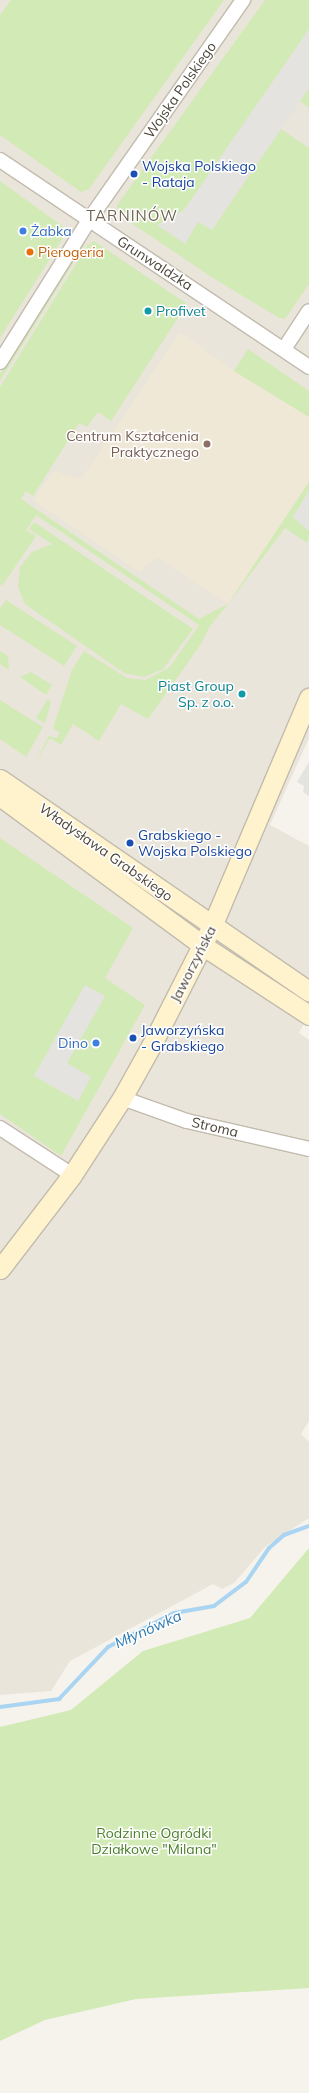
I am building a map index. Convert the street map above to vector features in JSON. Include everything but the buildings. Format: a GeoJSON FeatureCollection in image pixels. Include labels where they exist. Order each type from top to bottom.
{"type":"FeatureCollection","features":[{"type":"Feature","properties":{"kind":"street","name":"Wojska Polskiego"},"geometry":{"type":"LineString","coordinates":[[0,362],[89,220],[243,0]]}},
{"type":"Feature","properties":{"kind":"street","name":"Grunwaldzka"},"geometry":{"type":"LineString","coordinates":[[0,160],[309,367]]}},
{"type":"Feature","properties":{"kind":"street"},"geometry":{"type":"LineString","coordinates":[[284,349],[309,311]]}},
{"type":"Feature","properties":{"kind":"street","name":"Jaworzyńska"},"geometry":{"type":"LineString","coordinates":[[0,1269],[72,1175],[122,1098],[212,926],[309,698]]}},
{"type":"Feature","properties":{"kind":"street","name":"Władysława Grabskiego"},"geometry":{"type":"LineString","coordinates":[[0,780],[309,991]]}},
{"type":"Feature","properties":{"kind":"street","name":"Władysława Grabskiego"},"geometry":{"type":"LineString","coordinates":[[0,796],[202,945],[309,1014]]}},
{"type":"Feature","properties":{"kind":"street","name":"Stroma"},"geometry":{"type":"LineString","coordinates":[[122,1098],[187,1121],[309,1149]]}},
{"type":"Feature","properties":{"kind":"street"},"geometry":{"type":"LineString","coordinates":[[0,1128],[72,1175]]}},
{"type":"Feature","properties":{"kind":"shaded area"},"geometry":{"type":"Polygon","coordinates":[[[0,0],[309,0],[309,738],[270,825],[309,846],[309,1014],[299,1033],[309,1040],[309,1421],[301,1434],[309,1442],[309,1518],[266,1546],[234,1583],[222,1589],[213,1584],[70,1661],[51,1691],[0,1695],[0,0]]]}},
{"type":"Feature","properties":{"kind":"shaded area"},"geometry":{"type":"Polygon","coordinates":[[[309,29],[309,88],[212,230],[198,222],[185,244],[157,225],[184,210],[309,29]]]}},
{"type":"Feature","properties":{"kind":"shaded area","name":"Centrum Kształcenia Praktycznego"},"geometry":{"type":"Polygon","coordinates":[[[180,332],[234,371],[309,417],[309,482],[228,604],[157,557],[139,572],[33,500],[54,471],[81,479],[180,332]]]}},
{"type":"Feature","properties":{"kind":"shaded area"},"geometry":{"type":"Polygon","coordinates":[[[309,491],[309,531],[293,517],[309,491]]]}},
{"type":"Feature","properties":{"kind":"shaded area"},"geometry":{"type":"Polygon","coordinates":[[[309,762],[309,796],[303,792],[304,786],[297,782],[309,762]]]}},
{"type":"Feature","properties":{"kind":"shaded area"},"geometry":{"type":"Polygon","coordinates":[[[85,985],[105,996],[67,1063],[91,1077],[78,1101],[34,1076],[85,985]]]}},
{"type":"Feature","properties":{"kind":"green space"},"geometry":{"type":"Polygon","coordinates":[[[11,0],[224,0],[89,189],[81,192],[0,135],[0,15],[11,0]]]}},
{"type":"Feature","properties":{"kind":"green space"},"geometry":{"type":"Polygon","coordinates":[[[265,0],[309,0],[309,108],[300,101],[281,129],[309,148],[309,284],[285,319],[279,318],[213,278],[118,214],[117,205],[265,0]]]}},
{"type":"Feature","properties":{"kind":"green space"},"geometry":{"type":"Polygon","coordinates":[[[0,181],[68,230],[0,338],[0,181]]]}},
{"type":"Feature","properties":{"kind":"green space"},"geometry":{"type":"Polygon","coordinates":[[[94,241],[187,304],[111,421],[98,412],[87,427],[79,423],[33,496],[26,491],[21,499],[199,619],[228,604],[210,626],[201,644],[148,719],[121,704],[99,741],[73,724],[61,745],[50,738],[35,763],[49,736],[57,738],[60,733],[53,728],[72,670],[84,651],[127,678],[146,680],[170,667],[199,625],[36,515],[26,530],[36,536],[2,586],[0,584],[0,387],[87,246],[94,241]]]}},
{"type":"Feature","properties":{"kind":"green space"},"geometry":{"type":"Polygon","coordinates":[[[83,243],[85,244],[0,381],[0,374],[83,243]]]}},
{"type":"Feature","properties":{"kind":"green space"},"geometry":{"type":"Polygon","coordinates":[[[248,349],[309,391],[309,417],[234,371],[248,349]]]}},
{"type":"Feature","properties":{"kind":"green space"},"geometry":{"type":"Polygon","coordinates":[[[309,482],[309,491],[293,517],[309,531],[307,543],[285,528],[228,604],[309,482]]]}},
{"type":"Feature","properties":{"kind":"green space"},"geometry":{"type":"Polygon","coordinates":[[[34,522],[193,629],[163,669],[144,677],[124,673],[25,604],[18,587],[20,567],[32,552],[52,544],[29,529],[34,522]]]}},
{"type":"Feature","properties":{"kind":"green space"},"geometry":{"type":"Polygon","coordinates":[[[6,600],[77,646],[64,666],[0,625],[0,608],[6,600]]]}},
{"type":"Feature","properties":{"kind":"green space"},"geometry":{"type":"Polygon","coordinates":[[[0,651],[8,656],[9,670],[0,664],[0,651]]]}},
{"type":"Feature","properties":{"kind":"green space"},"geometry":{"type":"Polygon","coordinates":[[[31,672],[52,685],[46,695],[20,677],[31,672]]]}},
{"type":"Feature","properties":{"kind":"green space"},"geometry":{"type":"Polygon","coordinates":[[[48,699],[51,702],[45,723],[36,718],[48,699]]]}},
{"type":"Feature","properties":{"kind":"green space"},"geometry":{"type":"Polygon","coordinates":[[[0,700],[43,727],[26,757],[0,739],[0,700]]]}},
{"type":"Feature","properties":{"kind":"green space"},"geometry":{"type":"Polygon","coordinates":[[[0,838],[133,928],[105,978],[145,1005],[61,1156],[0,1114],[0,838]]]}},
{"type":"Feature","properties":{"kind":"green space","name":"Rodzinne Ogródki Działkowe \"Milana\""},"geometry":{"type":"Polygon","coordinates":[[[309,1548],[309,1988],[136,1999],[45,2020],[0,2041],[0,1727],[71,1710],[143,1651],[250,1618],[309,1548]]]}},
{"type":"Feature","properties":{"kind":"waterway","name":"Młynówka"},"geometry":{"type":"LineString","coordinates":[[0,1707],[59,1699],[108,1647],[174,1613],[214,1606],[246,1582],[269,1548],[284,1535],[309,1526]]}},
{"type":"Feature","properties":{"kind":"place","name":"Wojska Polskiego - Rataja"},"geometry":{"type":"Point","coordinates":[134,174]}},
{"type":"Feature","properties":{"kind":"place","name":"Żabka"},"geometry":{"type":"Point","coordinates":[23,231]}},
{"type":"Feature","properties":{"kind":"place","name":"Pierogeria"},"geometry":{"type":"Point","coordinates":[30,252]}},
{"type":"Feature","properties":{"kind":"place","name":"Profivet"},"geometry":{"type":"Point","coordinates":[148,311]}},
{"type":"Feature","properties":{"kind":"place","name":"Centrum Kształcenia Praktycznego"},"geometry":{"type":"Point","coordinates":[207,444]}},
{"type":"Feature","properties":{"kind":"place","name":"Piast Group Sp. z o.o."},"geometry":{"type":"Point","coordinates":[242,694]}},
{"type":"Feature","properties":{"kind":"place","name":"Grabskiego - Wojska Polskiego"},"geometry":{"type":"Point","coordinates":[130,843]}},
{"type":"Feature","properties":{"kind":"place","name":"Jaworzyńska - Grabskiego"},"geometry":{"type":"Point","coordinates":[133,1038]}},
{"type":"Feature","properties":{"kind":"place","name":"Dino"},"geometry":{"type":"Point","coordinates":[96,1043]}},
{"type":"Feature","properties":{"kind":"district","name":"TARNINÓW"},"geometry":{"type":"Point","coordinates":[132,216]}}]}
